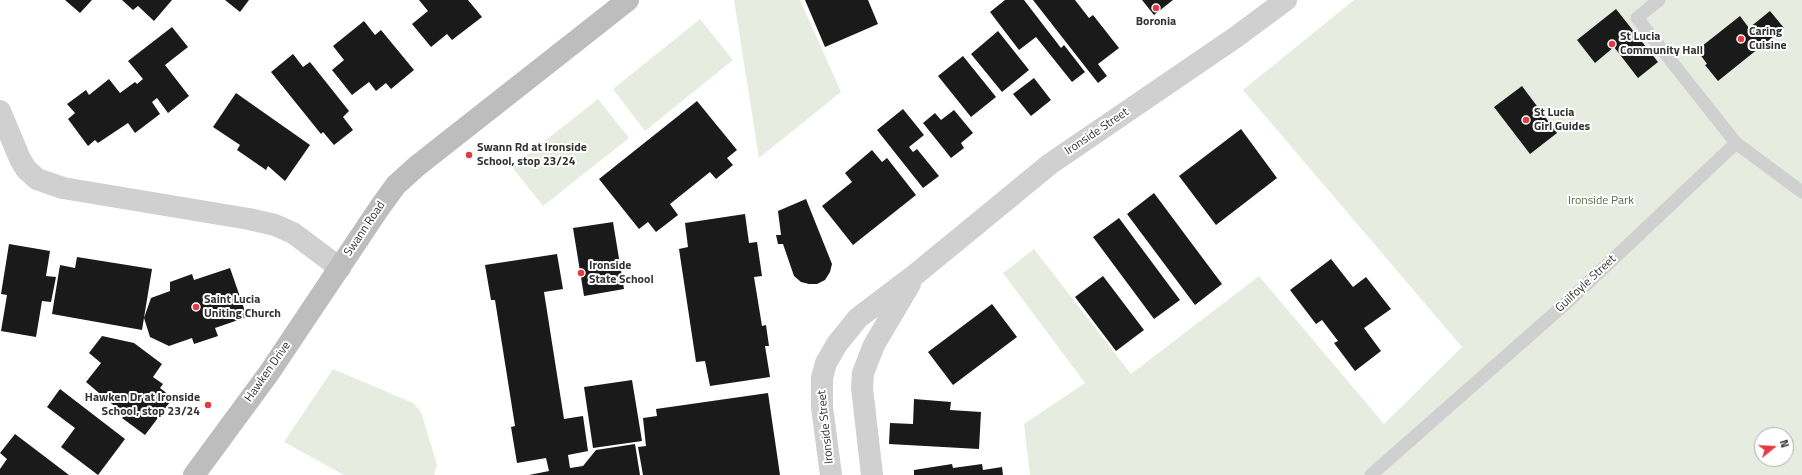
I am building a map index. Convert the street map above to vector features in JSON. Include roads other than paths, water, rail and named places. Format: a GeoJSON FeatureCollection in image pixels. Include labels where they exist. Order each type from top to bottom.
{"type":"FeatureCollection","features":[{"type":"Feature","properties":{"kind":"main road","name":"Swann Road"},"geometry":{"type":"LineString","coordinates":[[340,268],[396,185],[417,166],[628,0]]}},
{"type":"Feature","properties":{"kind":"main road","name":"Hawken Drive"},"geometry":{"type":"LineString","coordinates":[[194,475],[269,373],[340,268]]}},
{"type":"Feature","properties":{"kind":"street","name":"Ironside Street"},"geometry":{"type":"LineString","coordinates":[[831,475],[821,399],[822,378],[826,364],[842,336],[858,318],[916,274],[1050,164],[1236,37],[1286,0]]}},
{"type":"Feature","properties":{"kind":"street","name":"Swann Road"},"geometry":{"type":"LineString","coordinates":[[0,111],[20,159],[26,169],[37,179],[63,188],[249,219],[275,226],[293,233],[340,268]]}},
{"type":"Feature","properties":{"kind":"street","name":"Ironside Street"},"geometry":{"type":"LineString","coordinates":[[872,475],[862,383],[864,368],[874,345],[916,274]]}},
{"type":"Feature","properties":{"kind":"lane"},"geometry":{"type":"LineString","coordinates":[[1659,0],[1637,18],[1736,143],[1802,192]]}},
{"type":"Feature","properties":{"kind":"lane","name":"Guilfoyle Street"},"geometry":{"type":"LineString","coordinates":[[1371,475],[1572,298],[1736,143]]}},
{"type":"Feature","properties":{"kind":"place","name":"Boronia"},"geometry":{"type":"Point","coordinates":[1156,8]}},
{"type":"Feature","properties":{"kind":"place","name":"Caring Cuisine"},"geometry":{"type":"Point","coordinates":[1741,39]}},
{"type":"Feature","properties":{"kind":"place","name":"St Lucia Community Hall"},"geometry":{"type":"Point","coordinates":[1612,44]}},
{"type":"Feature","properties":{"kind":"place","name":"St Lucia Girl Guides"},"geometry":{"type":"Point","coordinates":[1526,120]}},
{"type":"Feature","properties":{"kind":"place","name":"Swann Rd at Ironside School, stop 23/24"},"geometry":{"type":"Point","coordinates":[469,155]}},
{"type":"Feature","properties":{"kind":"place","name":"Ironside State School"},"geometry":{"type":"Point","coordinates":[581,273]}},
{"type":"Feature","properties":{"kind":"place","name":"Saint Lucia Uniting Church"},"geometry":{"type":"Point","coordinates":[196,307]}},
{"type":"Feature","properties":{"kind":"place","name":"Hawken Dr at Ironside School, stop 23/24"},"geometry":{"type":"Point","coordinates":[208,405]}},
{"type":"Feature","properties":{"kind":"park label","name":"Ironside Park"},"geometry":{"type":"Point","coordinates":[1601,201]}}]}
